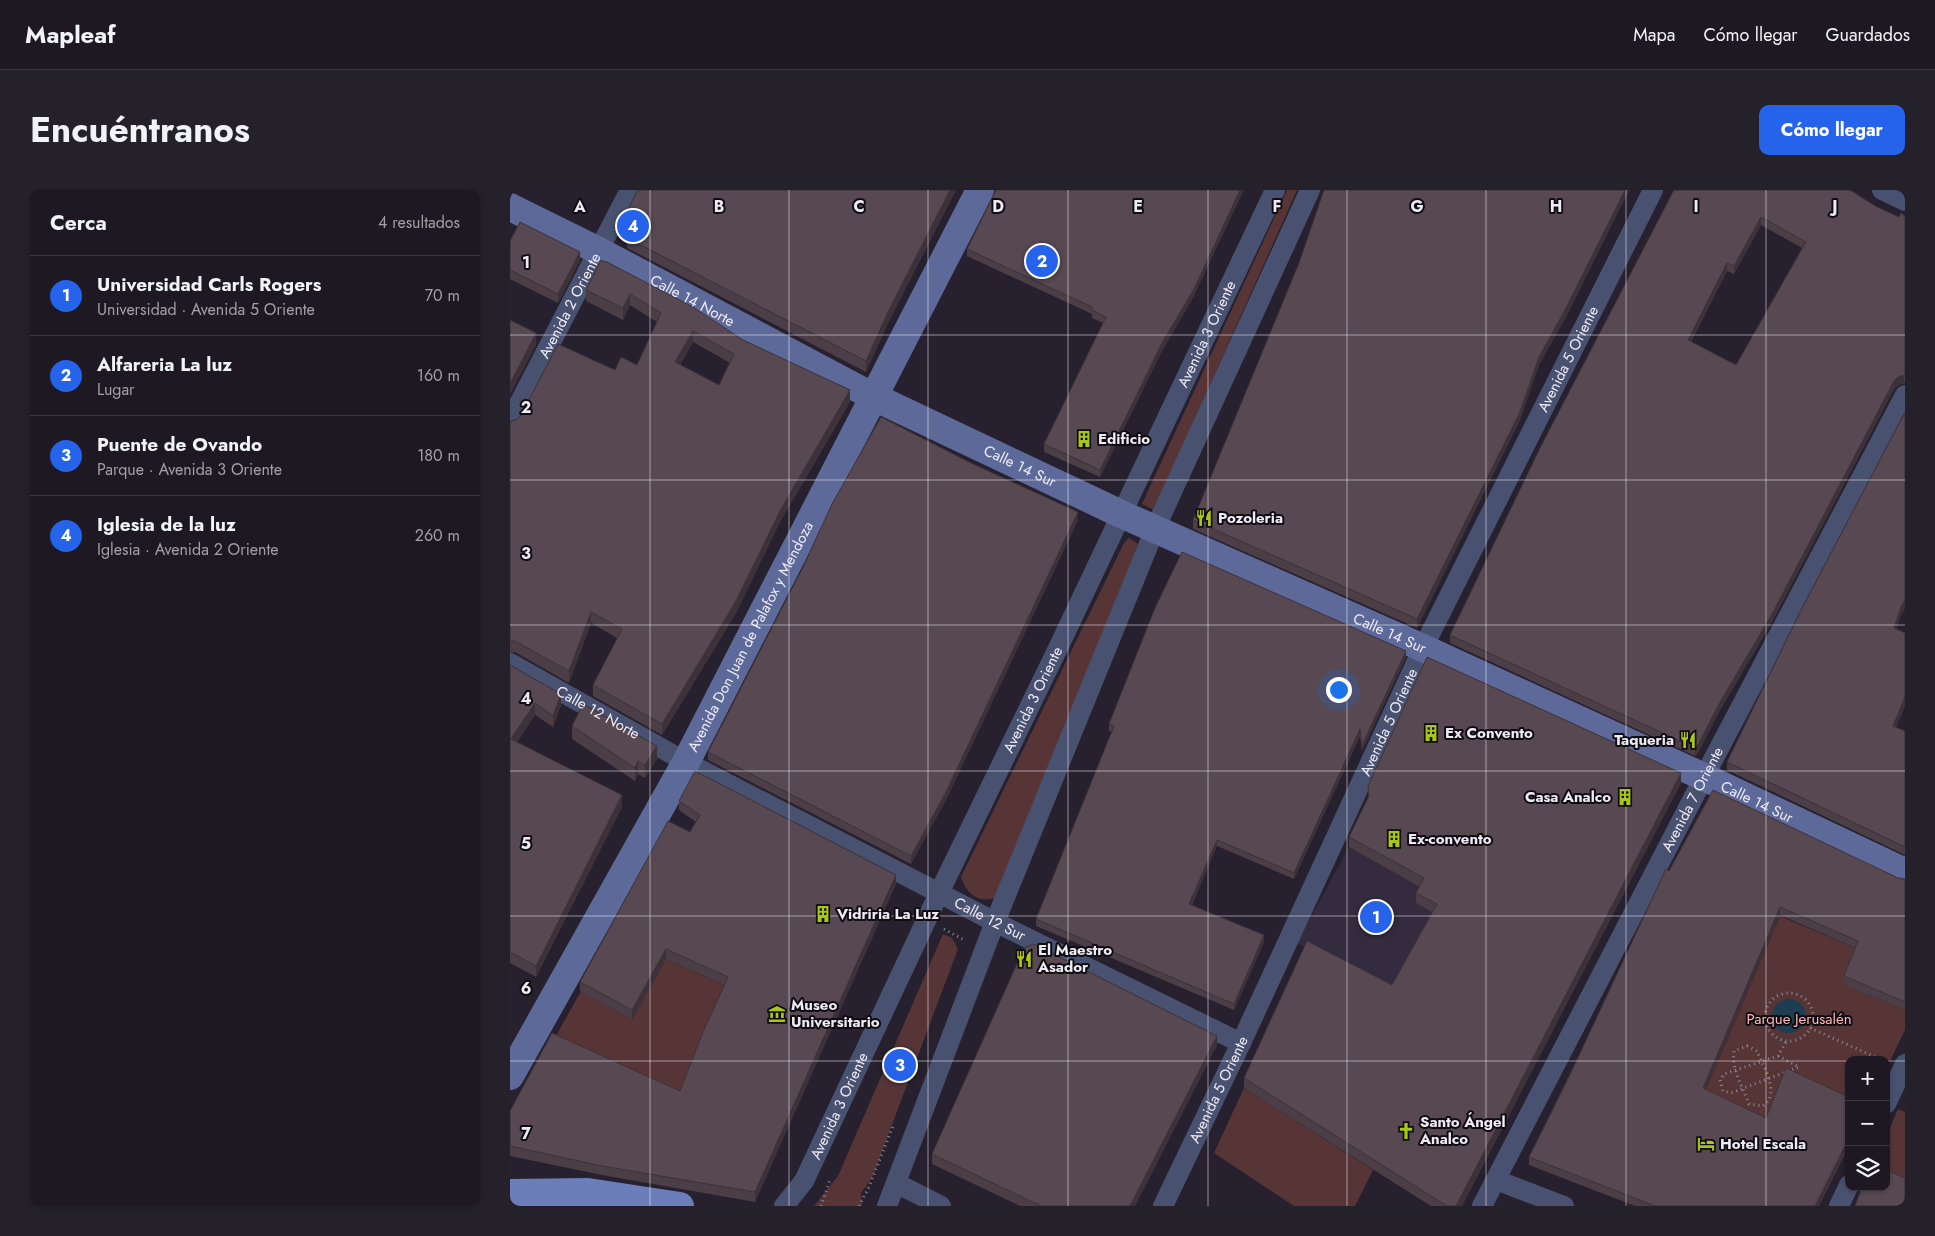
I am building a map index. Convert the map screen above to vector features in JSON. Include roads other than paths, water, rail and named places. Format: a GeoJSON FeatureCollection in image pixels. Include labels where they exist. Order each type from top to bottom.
{"type":"FeatureCollection","features":[{"type":"Feature","properties":{"kind":"main road","name":"Avenida Don Juan de Palafox y Mendoza"},"geometry":{"type":"LineString","coordinates":[[510,1076],[686,762],[980,190]]}},
{"type":"Feature","properties":{"kind":"main road","name":"Calle 14 Norte"},"geometry":{"type":"LineString","coordinates":[[510,207],[874,397]]}},
{"type":"Feature","properties":{"kind":"main road","name":"Calle 14 Sur"},"geometry":{"type":"LineString","coordinates":[[874,397],[1121,514],[1423,648],[1905,872]]}},
{"type":"Feature","properties":{"kind":"main road"},"geometry":{"type":"LineString","coordinates":[[510,1193],[588,1192],[680,1206]]}},
{"type":"Feature","properties":{"kind":"main road"},"geometry":{"type":"LineString","coordinates":[[510,1193],[542,1206]]}},
{"type":"Feature","properties":{"kind":"street","name":"Avenida 2 Oriente"},"geometry":{"type":"LineString","coordinates":[[510,421],[630,190]]}},
{"type":"Feature","properties":{"kind":"street","name":"Avenida 3 Oriente"},"geometry":{"type":"LineString","coordinates":[[784,1206],[804,1181],[939,893],[1060,644],[1275,190]]}},
{"type":"Feature","properties":{"kind":"street"},"geometry":{"type":"LineString","coordinates":[[888,1206],[996,922],[1155,529],[1310,190]]}},
{"type":"Feature","properties":{"kind":"street","name":"Avenida 5 Oriente"},"geometry":{"type":"LineString","coordinates":[[1163,1206],[1241,1043],[1423,648],[1653,190]]}},
{"type":"Feature","properties":{"kind":"street"},"geometry":{"type":"LineString","coordinates":[[1882,190],[1905,201]]}},
{"type":"Feature","properties":{"kind":"street","name":"Avenida 7 Oriente"},"geometry":{"type":"LineString","coordinates":[[1482,1206],[1704,777],[1905,395]]}},
{"type":"Feature","properties":{"kind":"street","name":"Calle 12 Norte"},"geometry":{"type":"LineString","coordinates":[[510,663],[686,762]]}},
{"type":"Feature","properties":{"kind":"street","name":"Calle 12 Sur"},"geometry":{"type":"LineString","coordinates":[[686,762],[996,922],[1241,1043]]}},
{"type":"Feature","properties":{"kind":"street"},"geometry":{"type":"LineString","coordinates":[[1887,1101],[1905,1064]]}},
{"type":"Feature","properties":{"kind":"street"},"geometry":{"type":"LineString","coordinates":[[1496,1180],[1564,1206]]}},
{"type":"Feature","properties":{"kind":"street"},"geometry":{"type":"LineString","coordinates":[[896,1183],[941,1206]]}},
{"type":"Feature","properties":{"kind":"street"},"geometry":{"type":"LineString","coordinates":[[1839,1206],[1846,1191]]}},
{"type":"Feature","properties":{"kind":"water"},"geometry":{"type":"Polygon","coordinates":[[[1789,999],[1801,1004],[1806,1016],[1801,1028],[1789,1033],[1777,1028],[1772,1016],[1777,1004],[1789,999]]]}},
{"type":"Feature","properties":{"kind":"place","name":"Iglesia de la luz"},"geometry":{"type":"Point","coordinates":[633,226]}},
{"type":"Feature","properties":{"kind":"place","name":"Alfareria La luz"},"geometry":{"type":"Point","coordinates":[1042,261]}},
{"type":"Feature","properties":{"kind":"place","name":"Edificio"},"geometry":{"type":"Point","coordinates":[1084,439]}},
{"type":"Feature","properties":{"kind":"place","name":"Pozoleria"},"geometry":{"type":"Point","coordinates":[1204,518]}},
{"type":"Feature","properties":{"kind":"place","name":"Ex Convento"},"geometry":{"type":"Point","coordinates":[1431,733]}},
{"type":"Feature","properties":{"kind":"place","name":"Taqueria"},"geometry":{"type":"Point","coordinates":[1688,740]}},
{"type":"Feature","properties":{"kind":"place","name":"Casa Analco"},"geometry":{"type":"Point","coordinates":[1625,797]}},
{"type":"Feature","properties":{"kind":"place","name":"Ex-convento"},"geometry":{"type":"Point","coordinates":[1394,839]}},
{"type":"Feature","properties":{"kind":"place","name":"Vidriria La Luz"},"geometry":{"type":"Point","coordinates":[823,914]}},
{"type":"Feature","properties":{"kind":"place","name":"Universidad Carls Rogers"},"geometry":{"type":"Point","coordinates":[1376,917]}},
{"type":"Feature","properties":{"kind":"place","name":"El Maestro Asador"},"geometry":{"type":"Point","coordinates":[1024,959]}},
{"type":"Feature","properties":{"kind":"place","name":"Museo Universitario"},"geometry":{"type":"Point","coordinates":[777,1014]}},
{"type":"Feature","properties":{"kind":"place","name":"Puente de Ovando"},"geometry":{"type":"Point","coordinates":[900,1065]}},
{"type":"Feature","properties":{"kind":"place","name":"Santo Ángel Analco"},"geometry":{"type":"Point","coordinates":[1406,1131]}},
{"type":"Feature","properties":{"kind":"place","name":"Hotel Escala"},"geometry":{"type":"Point","coordinates":[1706,1144]}},
{"type":"Feature","properties":{"kind":"park label","name":"Parque Jerusalén"},"geometry":{"type":"Point","coordinates":[1799,1019]}}]}
